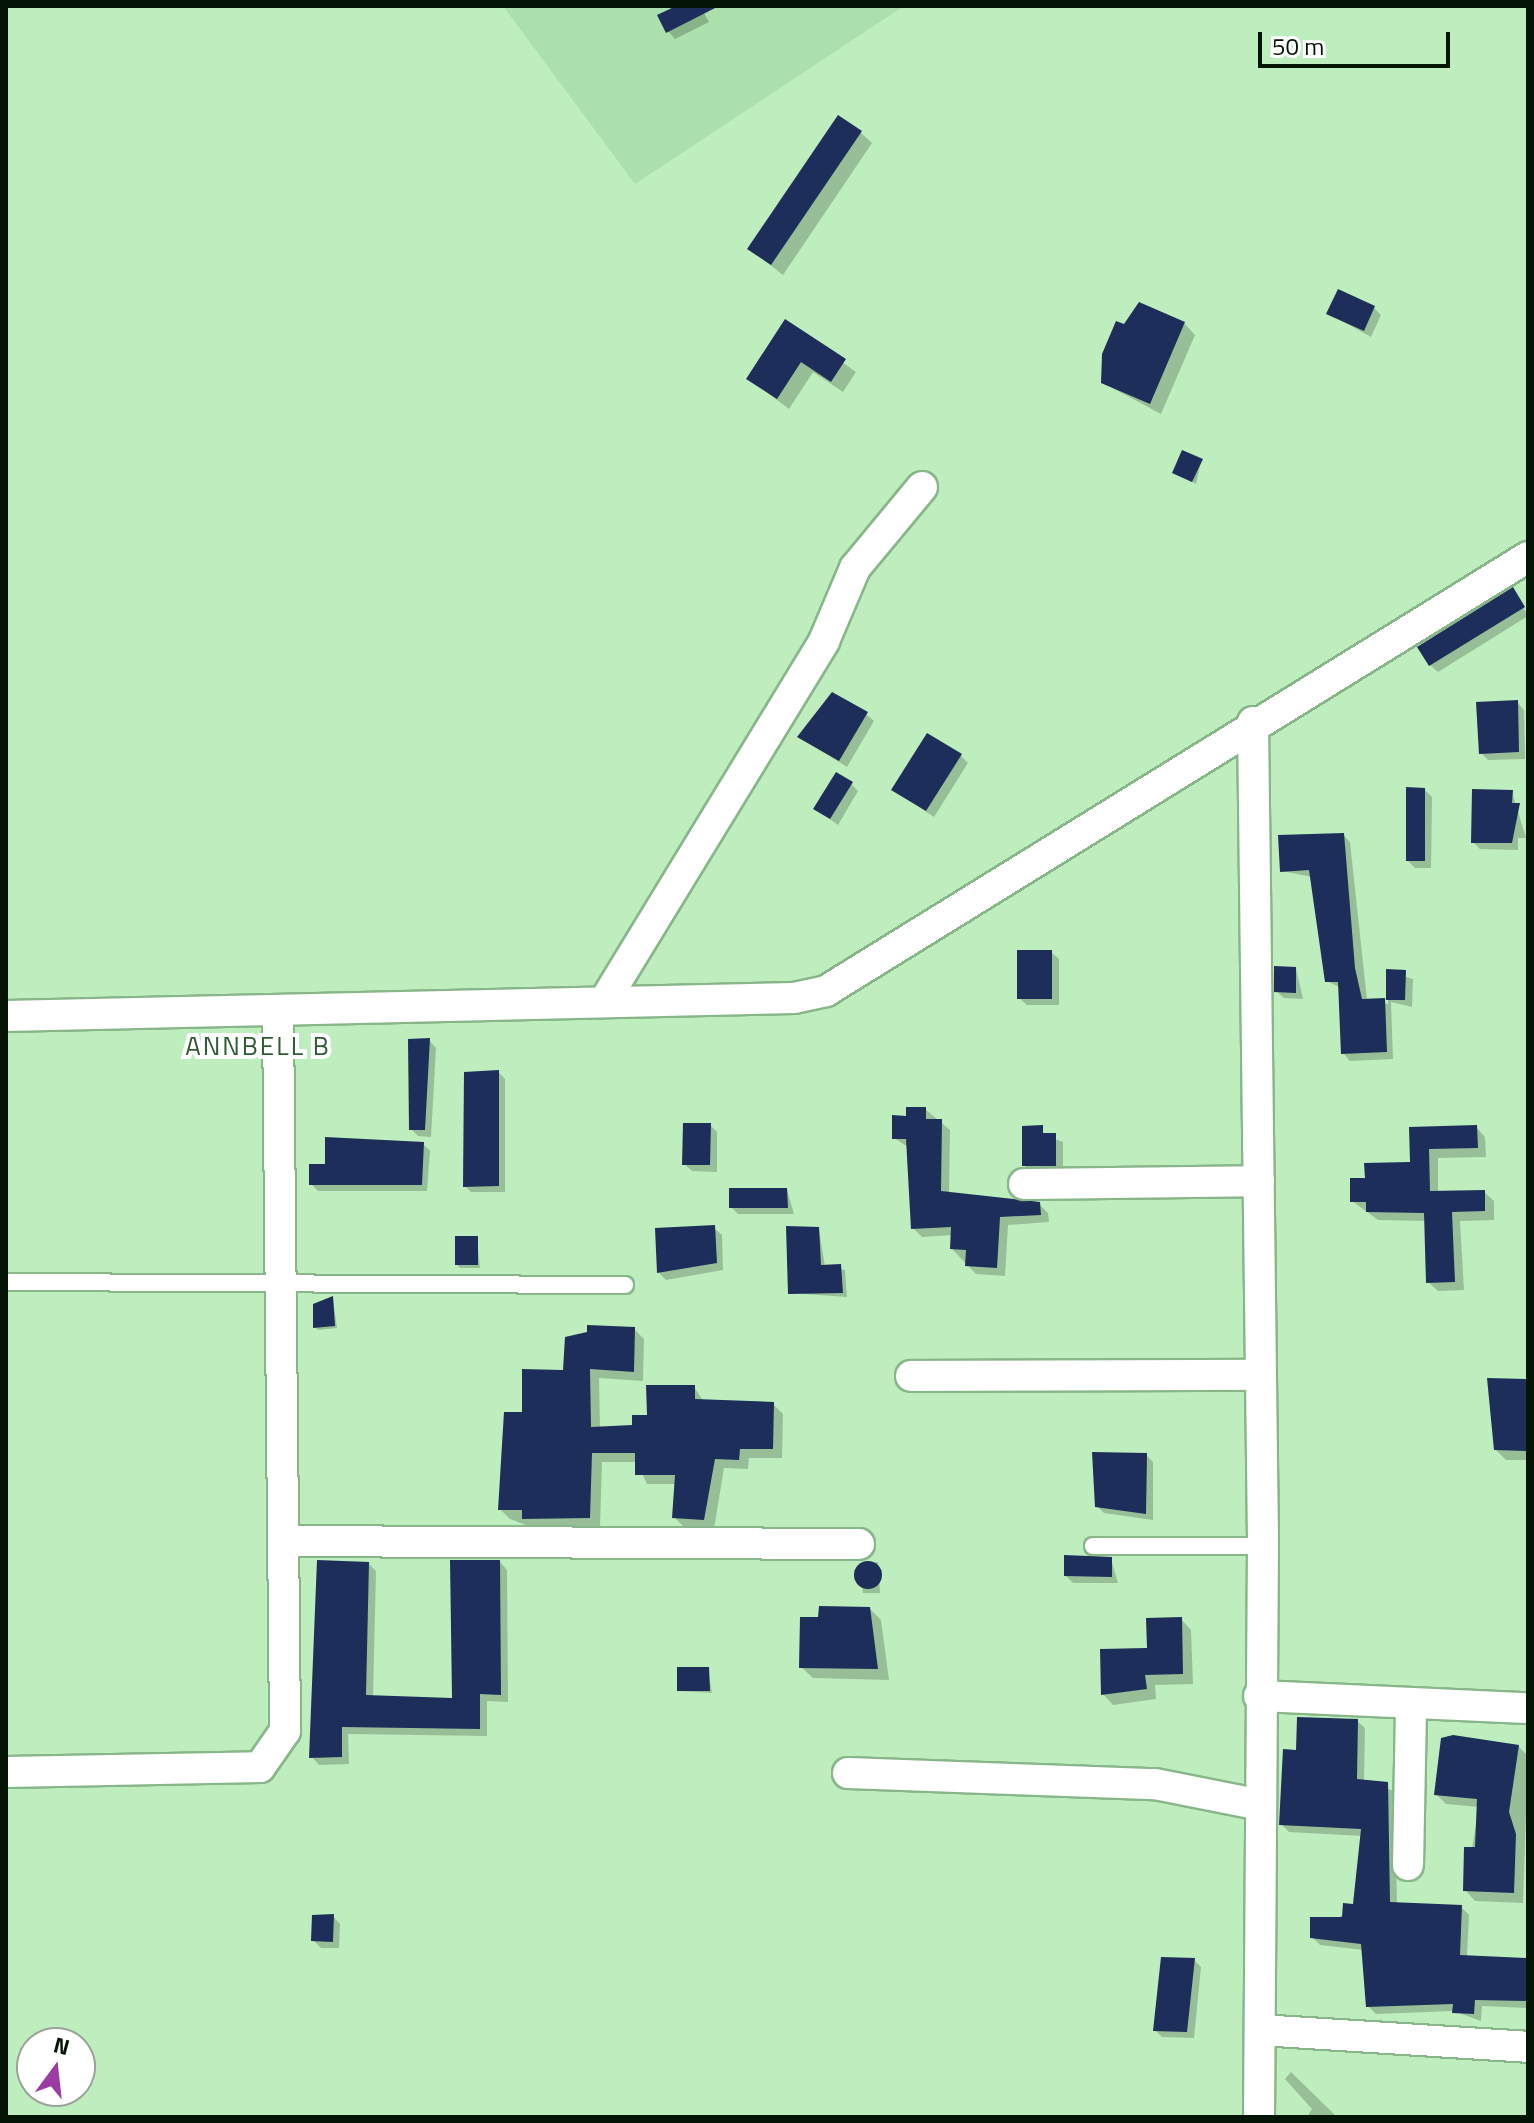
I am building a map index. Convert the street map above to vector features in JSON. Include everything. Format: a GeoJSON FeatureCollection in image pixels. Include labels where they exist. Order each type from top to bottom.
{"type":"FeatureCollection","features":[{"type":"Feature","properties":{"kind":"street"},"geometry":{"type":"LineString","coordinates":[[604,1002],[824,641],[855,568],[922,487]]}},
{"type":"Feature","properties":{"kind":"street"},"geometry":{"type":"LineString","coordinates":[[6,1016],[604,1002],[826,991],[1253,722],[1528,557]]}},
{"type":"Feature","properties":{"kind":"street"},"geometry":{"type":"LineString","coordinates":[[1253,722],[1263,1546],[1259,1696],[1259,2117]]}},
{"type":"Feature","properties":{"kind":"street"},"geometry":{"type":"LineString","coordinates":[[6,1772],[260,1767],[285,1731],[278,1010]]}},
{"type":"Feature","properties":{"kind":"street"},"geometry":{"type":"LineString","coordinates":[[1024,1184],[1259,1181]]}},
{"type":"Feature","properties":{"kind":"street"},"geometry":{"type":"LineString","coordinates":[[911,1376],[1260,1375]]}},
{"type":"Feature","properties":{"kind":"street"},"geometry":{"type":"LineString","coordinates":[[284,1541],[859,1544]]}},
{"type":"Feature","properties":{"kind":"street"},"geometry":{"type":"LineString","coordinates":[[1259,1696],[1411,1707],[1528,1708]]}},
{"type":"Feature","properties":{"kind":"street"},"geometry":{"type":"LineString","coordinates":[[1408,1865],[1411,1707]]}},
{"type":"Feature","properties":{"kind":"street"},"geometry":{"type":"LineString","coordinates":[[848,1773],[1155,1784],[1261,1805]]}},
{"type":"Feature","properties":{"kind":"street"},"geometry":{"type":"LineString","coordinates":[[1260,2030],[1528,2047]]}},
{"type":"Feature","properties":{"kind":"lane"},"geometry":{"type":"LineString","coordinates":[[6,1282],[625,1285]]}},
{"type":"Feature","properties":{"kind":"lane"},"geometry":{"type":"LineString","coordinates":[[1093,1546],[1263,1546]]}},
{"type":"Feature","properties":{"kind":"shaded area"},"geometry":{"type":"Polygon","coordinates":[[[503,6],[904,6],[635,184],[503,6]]]}},
{"type":"Feature","properties":{"kind":"building"},"geometry":{"type":"Polygon","coordinates":[[[676,6],[719,6],[666,33],[657,15],[676,6]]]}},
{"type":"Feature","properties":{"kind":"building"},"geometry":{"type":"Polygon","coordinates":[[[838,115],[862,131],[771,265],[747,249],[838,115]]]}},
{"type":"Feature","properties":{"kind":"building"},"geometry":{"type":"Polygon","coordinates":[[[1338,289],[1375,306],[1364,331],[1326,314],[1338,289]]]}},
{"type":"Feature","properties":{"kind":"building"},"geometry":{"type":"Polygon","coordinates":[[[1139,302],[1185,322],[1150,404],[1101,383],[1102,354],[1116,321],[1124,324],[1139,302]]]}},
{"type":"Feature","properties":{"kind":"building"},"geometry":{"type":"Polygon","coordinates":[[[785,319],[846,359],[831,382],[801,362],[777,399],[746,379],[785,319]]]}},
{"type":"Feature","properties":{"kind":"building"},"geometry":{"type":"Polygon","coordinates":[[[1182,450],[1203,459],[1192,482],[1172,473],[1182,450]]]}},
{"type":"Feature","properties":{"kind":"building"},"geometry":{"type":"Polygon","coordinates":[[[1513,587],[1525,607],[1429,666],[1417,647],[1513,587]]]}},
{"type":"Feature","properties":{"kind":"building"},"geometry":{"type":"Polygon","coordinates":[[[832,692],[868,712],[839,761],[797,737],[832,692]]]}},
{"type":"Feature","properties":{"kind":"building"},"geometry":{"type":"Polygon","coordinates":[[[1518,700],[1519,752],[1479,754],[1476,702],[1518,700]]]}},
{"type":"Feature","properties":{"kind":"building"},"geometry":{"type":"Polygon","coordinates":[[[927,733],[962,754],[926,811],[891,790],[927,733]]]}},
{"type":"Feature","properties":{"kind":"building"},"geometry":{"type":"Polygon","coordinates":[[[836,772],[853,782],[830,819],[813,809],[836,772]]]}},
{"type":"Feature","properties":{"kind":"building"},"geometry":{"type":"Polygon","coordinates":[[[1406,787],[1425,788],[1425,861],[1406,861],[1406,787]]]}},
{"type":"Feature","properties":{"kind":"building"},"geometry":{"type":"Polygon","coordinates":[[[1472,789],[1513,790],[1512,803],[1520,803],[1512,843],[1471,843],[1472,789]]]}},
{"type":"Feature","properties":{"kind":"building"},"geometry":{"type":"Polygon","coordinates":[[[1344,833],[1355,968],[1362,999],[1385,998],[1387,1052],[1341,1054],[1338,982],[1325,982],[1309,870],[1280,872],[1278,835],[1344,833]]]}},
{"type":"Feature","properties":{"kind":"building"},"geometry":{"type":"Polygon","coordinates":[[[1017,950],[1052,950],[1052,999],[1017,999],[1017,950]]]}},
{"type":"Feature","properties":{"kind":"building"},"geometry":{"type":"Polygon","coordinates":[[[1274,966],[1296,967],[1296,993],[1274,992],[1274,966]]]}},
{"type":"Feature","properties":{"kind":"building"},"geometry":{"type":"Polygon","coordinates":[[[1386,969],[1406,970],[1405,1000],[1386,1000],[1386,969]]]}},
{"type":"Feature","properties":{"kind":"building"},"geometry":{"type":"Polygon","coordinates":[[[430,1038],[425,1130],[409,1130],[408,1039],[430,1038]]]}},
{"type":"Feature","properties":{"kind":"building"},"geometry":{"type":"Polygon","coordinates":[[[499,1070],[499,1186],[463,1187],[464,1072],[499,1070]]]}},
{"type":"Feature","properties":{"kind":"building"},"geometry":{"type":"Polygon","coordinates":[[[906,1107],[926,1107],[926,1119],[942,1119],[941,1191],[1040,1202],[1041,1215],[1000,1217],[997,1268],[965,1266],[966,1250],[950,1249],[951,1227],[911,1229],[906,1139],[892,1139],[892,1115],[906,1116],[906,1107]]]}},
{"type":"Feature","properties":{"kind":"building"},"geometry":{"type":"Polygon","coordinates":[[[683,1123],[711,1123],[710,1165],[682,1165],[683,1123]]]}},
{"type":"Feature","properties":{"kind":"building"},"geometry":{"type":"Polygon","coordinates":[[[1043,1125],[1043,1133],[1056,1133],[1056,1166],[1022,1166],[1022,1126],[1043,1125]]]}},
{"type":"Feature","properties":{"kind":"building"},"geometry":{"type":"Polygon","coordinates":[[[1477,1125],[1478,1148],[1429,1149],[1430,1191],[1485,1190],[1485,1211],[1452,1212],[1455,1282],[1426,1283],[1424,1213],[1366,1212],[1366,1202],[1350,1202],[1350,1178],[1365,1178],[1364,1163],[1410,1162],[1409,1127],[1477,1125]]]}},
{"type":"Feature","properties":{"kind":"building"},"geometry":{"type":"Polygon","coordinates":[[[325,1137],[424,1142],[422,1185],[309,1185],[309,1164],[325,1164],[325,1137]]]}},
{"type":"Feature","properties":{"kind":"building"},"geometry":{"type":"Polygon","coordinates":[[[729,1188],[787,1188],[788,1208],[729,1208],[729,1188]]]}},
{"type":"Feature","properties":{"kind":"building"},"geometry":{"type":"Polygon","coordinates":[[[715,1225],[717,1263],[657,1273],[655,1228],[715,1225]]]}},
{"type":"Feature","properties":{"kind":"building"},"geometry":{"type":"Polygon","coordinates":[[[786,1226],[819,1227],[821,1265],[841,1264],[843,1293],[788,1294],[786,1226]]]}},
{"type":"Feature","properties":{"kind":"building"},"geometry":{"type":"Polygon","coordinates":[[[455,1236],[478,1236],[478,1265],[455,1265],[455,1236]]]}},
{"type":"Feature","properties":{"kind":"building"},"geometry":{"type":"Polygon","coordinates":[[[333,1296],[335,1326],[313,1328],[313,1304],[333,1296]]]}},
{"type":"Feature","properties":{"kind":"building"},"geometry":{"type":"Polygon","coordinates":[[[587,1325],[635,1327],[634,1372],[590,1369],[591,1427],[632,1425],[632,1415],[647,1415],[646,1385],[695,1385],[695,1399],[774,1402],[773,1449],[740,1449],[739,1460],[715,1459],[704,1520],[672,1518],[675,1475],[635,1475],[635,1453],[592,1453],[590,1518],[522,1519],[522,1510],[498,1510],[504,1412],[522,1412],[522,1369],[563,1370],[565,1337],[587,1332],[587,1325]]]}},
{"type":"Feature","properties":{"kind":"building"},"geometry":{"type":"Polygon","coordinates":[[[1487,1378],[1528,1379],[1528,1451],[1494,1450],[1487,1378]]]}},
{"type":"Feature","properties":{"kind":"building"},"geometry":{"type":"Polygon","coordinates":[[[1092,1452],[1147,1453],[1146,1514],[1095,1507],[1092,1452]]]}},
{"type":"Feature","properties":{"kind":"building"},"geometry":{"type":"Polygon","coordinates":[[[1064,1555],[1112,1557],[1112,1577],[1064,1576],[1064,1555]]]}},
{"type":"Feature","properties":{"kind":"building"},"geometry":{"type":"Polygon","coordinates":[[[317,1560],[369,1562],[366,1695],[452,1698],[450,1560],[500,1560],[501,1695],[480,1694],[480,1729],[342,1727],[342,1757],[309,1758],[317,1560]]]}},
{"type":"Feature","properties":{"kind":"building"},"geometry":{"type":"Polygon","coordinates":[[[868,1561],[878,1565],[882,1575],[878,1585],[868,1589],[858,1585],[854,1575],[858,1565],[868,1561]]]}},
{"type":"Feature","properties":{"kind":"building"},"geometry":{"type":"Polygon","coordinates":[[[819,1606],[870,1607],[878,1669],[799,1668],[800,1617],[818,1617],[819,1606]]]}},
{"type":"Feature","properties":{"kind":"building"},"geometry":{"type":"Polygon","coordinates":[[[1182,1617],[1183,1674],[1145,1675],[1147,1689],[1101,1695],[1100,1649],[1147,1648],[1146,1618],[1182,1617]]]}},
{"type":"Feature","properties":{"kind":"building"},"geometry":{"type":"Polygon","coordinates":[[[677,1667],[709,1667],[710,1691],[677,1691],[677,1667]]]}},
{"type":"Feature","properties":{"kind":"building"},"geometry":{"type":"Polygon","coordinates":[[[1297,1717],[1358,1719],[1357,1779],[1388,1782],[1390,1902],[1462,1905],[1460,1955],[1528,1958],[1526,2001],[1475,2000],[1474,2014],[1452,2013],[1453,2004],[1366,2007],[1361,1944],[1310,1938],[1310,1917],[1342,1917],[1343,1903],[1353,1904],[1361,1829],[1279,1825],[1283,1749],[1296,1750],[1297,1717]]]}},
{"type":"Feature","properties":{"kind":"building"},"geometry":{"type":"Polygon","coordinates":[[[1453,1735],[1519,1745],[1509,1812],[1516,1834],[1514,1893],[1463,1891],[1464,1847],[1475,1847],[1477,1799],[1434,1795],[1441,1738],[1453,1735]]]}},
{"type":"Feature","properties":{"kind":"building"},"geometry":{"type":"Polygon","coordinates":[[[334,1914],[333,1942],[311,1941],[312,1915],[334,1914]]]}},
{"type":"Feature","properties":{"kind":"building"},"geometry":{"type":"Polygon","coordinates":[[[1161,1957],[1195,1958],[1187,2032],[1153,2031],[1161,1957]]]}},
{"type":"Feature","properties":{"kind":"district","name":"ANNBELL B"},"geometry":{"type":"Point","coordinates":[258,1046]}}]}
